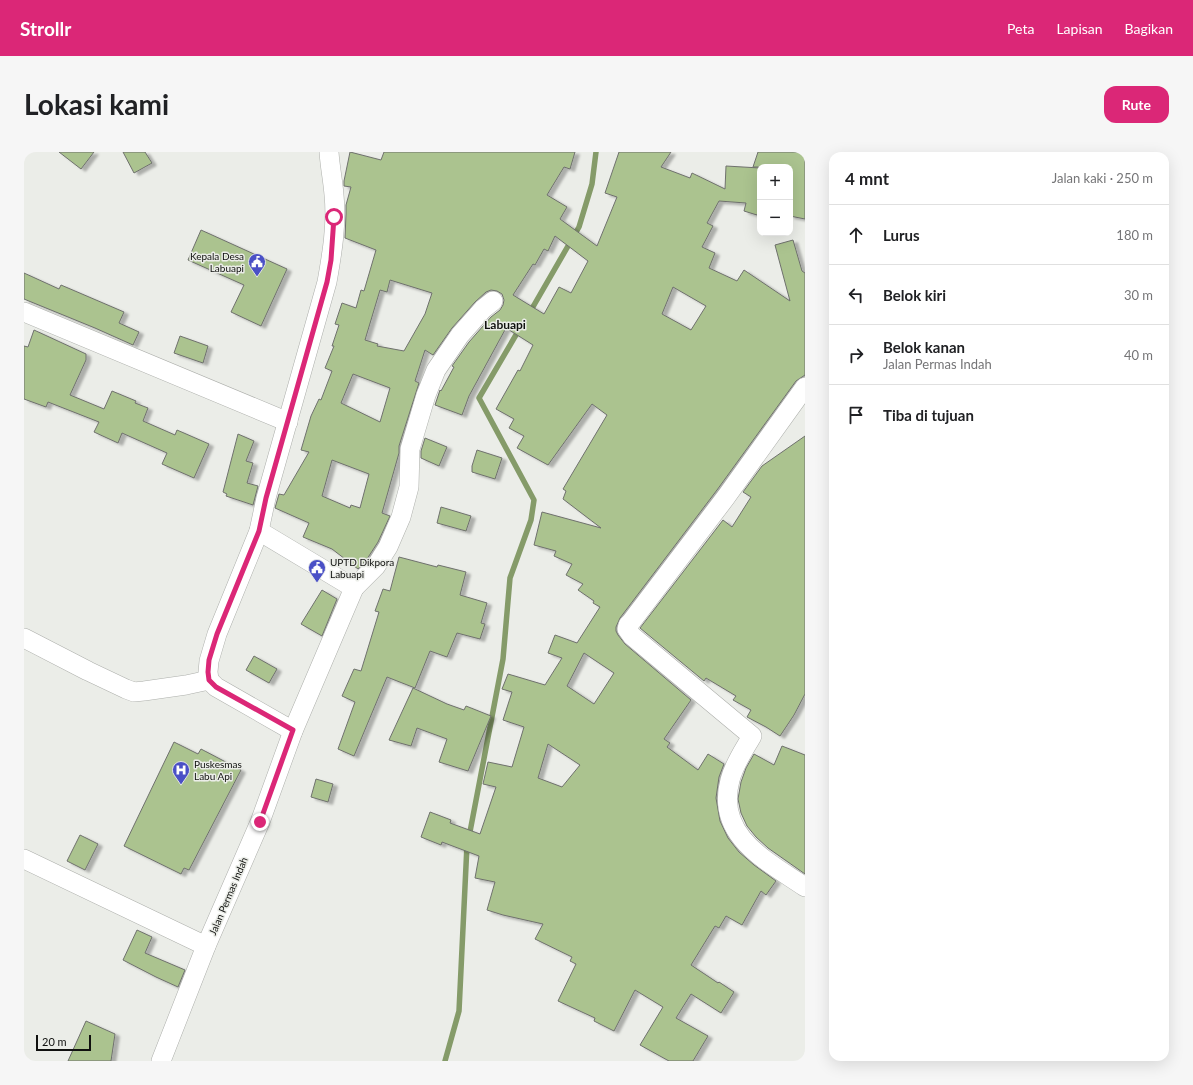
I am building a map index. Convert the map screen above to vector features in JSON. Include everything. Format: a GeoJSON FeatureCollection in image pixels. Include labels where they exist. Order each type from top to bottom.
{"type":"FeatureCollection","features":[{"type":"Feature","properties":{"kind":"street"},"geometry":{"type":"LineString","coordinates":[[293,730],[216,687],[209,680],[208,672],[209,660],[217,634],[259,531],[266,498],[327,282],[331,260],[334,224],[334,196],[329,152]]}},
{"type":"Feature","properties":{"kind":"street"},"geometry":{"type":"LineString","coordinates":[[259,531],[354,588],[376,566],[388,547],[401,516],[409,487],[410,449],[426,395],[436,370],[460,335],[483,309],[493,301]]}},
{"type":"Feature","properties":{"kind":"street"},"geometry":{"type":"LineString","coordinates":[[24,312],[288,422]]}},
{"type":"Feature","properties":{"kind":"street"},"geometry":{"type":"LineString","coordinates":[[805,387],[726,497],[628,624],[627,629],[632,636],[752,736],[730,779],[727,800],[731,820],[736,831],[748,847],[805,887]]}},
{"type":"Feature","properties":{"kind":"street","name":"Jalan Permas Indah"},"geometry":{"type":"LineString","coordinates":[[161,1061],[206,946],[260,822],[293,730],[354,588]]}},
{"type":"Feature","properties":{"kind":"street"},"geometry":{"type":"LineString","coordinates":[[24,638],[88,671],[134,692],[186,685],[209,680]]}},
{"type":"Feature","properties":{"kind":"street"},"geometry":{"type":"LineString","coordinates":[[24,859],[206,946]]}},
{"type":"Feature","properties":{"kind":"building"},"geometry":{"type":"Polygon","coordinates":[[[59,152],[94,152],[81,169],[59,152]]]}},
{"type":"Feature","properties":{"kind":"building"},"geometry":{"type":"Polygon","coordinates":[[[123,152],[145,152],[152,163],[134,173],[123,152]]]}},
{"type":"Feature","properties":{"kind":"building"},"geometry":{"type":"Polygon","coordinates":[[[350,152],[381,160],[384,152],[575,152],[570,169],[564,167],[547,195],[567,207],[560,219],[597,246],[617,197],[605,193],[619,152],[671,152],[661,167],[690,178],[692,173],[725,189],[726,166],[757,168],[757,215],[744,211],[746,203],[719,201],[707,223],[713,226],[702,247],[715,253],[709,268],[737,281],[744,270],[790,301],[775,245],[793,240],[802,271],[805,273],[805,375],[796,381],[717,490],[620,618],[616,627],[618,635],[625,644],[691,700],[664,739],[670,743],[667,747],[698,770],[708,754],[724,764],[719,777],[716,798],[720,821],[728,838],[739,852],[776,881],[766,895],[761,891],[742,925],[726,916],[719,928],[715,926],[691,965],[734,992],[721,1013],[691,994],[676,1018],[708,1036],[693,1061],[669,1061],[640,1045],[663,1007],[635,990],[614,1031],[594,1021],[595,1018],[558,1001],[576,964],[570,961],[572,957],[535,939],[543,924],[487,910],[495,882],[475,878],[479,856],[442,842],[441,845],[421,837],[430,812],[451,820],[450,823],[480,834],[496,787],[483,784],[488,762],[512,767],[524,727],[503,720],[512,692],[502,689],[508,674],[545,685],[562,658],[548,653],[555,635],[577,643],[600,607],[578,590],[583,584],[566,575],[572,564],[554,556],[556,551],[534,545],[542,512],[601,528],[563,499],[566,491],[563,489],[607,415],[592,404],[548,465],[517,448],[524,436],[509,428],[514,419],[496,409],[518,370],[520,371],[533,345],[506,328],[469,396],[462,415],[435,405],[440,390],[441,391],[454,367],[452,366],[469,342],[503,305],[504,300],[502,294],[491,290],[486,292],[475,302],[452,328],[433,355],[425,350],[415,381],[419,383],[399,446],[399,453],[382,513],[390,516],[378,542],[367,559],[358,569],[332,549],[303,537],[309,523],[275,508],[279,494],[284,495],[309,452],[301,450],[311,416],[319,399],[321,400],[332,371],[325,368],[334,346],[332,346],[339,325],[335,324],[342,303],[356,308],[361,290],[364,291],[376,250],[345,238],[346,205],[351,187],[344,186],[350,152]],[[555,236],[548,251],[544,249],[535,265],[533,264],[513,295],[544,314],[559,287],[571,293],[588,261],[555,236]],[[390,280],[387,292],[380,290],[365,340],[378,344],[377,346],[404,351],[425,314],[432,293],[390,280]],[[673,287],[662,314],[691,330],[706,306],[673,287]],[[353,374],[341,403],[380,422],[390,388],[353,374]],[[332,460],[322,496],[350,508],[351,505],[360,508],[369,474],[332,460]],[[584,653],[567,686],[594,704],[614,673],[584,653]],[[548,744],[538,778],[562,787],[580,765],[548,744]]]}},
{"type":"Feature","properties":{"kind":"building"},"geometry":{"type":"Polygon","coordinates":[[[758,152],[805,152],[805,219],[793,217],[793,164],[757,164],[757,167],[753,167],[758,152]]]}},
{"type":"Feature","properties":{"kind":"building"},"geometry":{"type":"Polygon","coordinates":[[[201,230],[287,269],[261,326],[231,312],[244,285],[188,260],[201,230]]]}},
{"type":"Feature","properties":{"kind":"building"},"geometry":{"type":"Polygon","coordinates":[[[24,273],[59,289],[61,285],[124,312],[119,323],[139,332],[133,345],[24,299],[24,273]]]}},
{"type":"Feature","properties":{"kind":"building"},"geometry":{"type":"Polygon","coordinates":[[[34,330],[86,354],[86,360],[70,395],[104,409],[112,391],[136,401],[135,403],[148,408],[143,421],[175,435],[177,430],[209,444],[194,478],[162,464],[167,453],[122,433],[118,443],[94,432],[99,422],[48,402],[46,407],[24,399],[24,346],[28,347],[34,330]]]}},
{"type":"Feature","properties":{"kind":"building"},"geometry":{"type":"Polygon","coordinates":[[[180,336],[208,346],[203,363],[174,353],[180,336]]]}},
{"type":"Feature","properties":{"kind":"building"},"geometry":{"type":"Polygon","coordinates":[[[238,434],[254,441],[246,461],[253,463],[247,483],[258,486],[253,505],[226,496],[227,494],[223,492],[238,434]]]}},
{"type":"Feature","properties":{"kind":"building"},"geometry":{"type":"Polygon","coordinates":[[[805,436],[805,694],[794,715],[780,736],[747,717],[751,710],[733,700],[736,696],[706,678],[704,681],[640,628],[723,520],[732,527],[751,497],[743,492],[762,466],[805,436]]]}},
{"type":"Feature","properties":{"kind":"building"},"geometry":{"type":"Polygon","coordinates":[[[425,438],[447,447],[439,466],[421,458],[421,451],[425,438]]]}},
{"type":"Feature","properties":{"kind":"building"},"geometry":{"type":"Polygon","coordinates":[[[477,450],[502,458],[495,479],[472,472],[472,466],[477,450]]]}},
{"type":"Feature","properties":{"kind":"building"},"geometry":{"type":"Polygon","coordinates":[[[441,507],[471,516],[466,531],[437,523],[441,507]]]}},
{"type":"Feature","properties":{"kind":"building"},"geometry":{"type":"Polygon","coordinates":[[[399,557],[437,567],[438,565],[466,572],[460,595],[487,603],[481,623],[485,624],[480,639],[457,633],[447,657],[430,651],[415,688],[387,677],[354,756],[338,749],[355,702],[342,696],[354,669],[361,671],[379,612],[375,611],[383,589],[390,591],[399,557]]]}},
{"type":"Feature","properties":{"kind":"building"},"geometry":{"type":"Polygon","coordinates":[[[322,590],[337,599],[322,636],[301,624],[322,590]]]}},
{"type":"Feature","properties":{"kind":"building"},"geometry":{"type":"Polygon","coordinates":[[[254,656],[277,669],[269,683],[246,670],[254,656]]]}},
{"type":"Feature","properties":{"kind":"building"},"geometry":{"type":"Polygon","coordinates":[[[413,688],[447,704],[464,710],[466,706],[491,716],[468,771],[439,762],[447,739],[417,728],[411,746],[389,740],[413,688]]]}},
{"type":"Feature","properties":{"kind":"building"},"geometry":{"type":"Polygon","coordinates":[[[174,742],[198,754],[201,749],[241,770],[189,870],[184,868],[181,874],[124,846],[174,742]]]}},
{"type":"Feature","properties":{"kind":"building"},"geometry":{"type":"Polygon","coordinates":[[[782,746],[805,755],[805,874],[768,848],[756,837],[747,826],[741,813],[738,799],[741,782],[746,768],[754,754],[774,765],[782,746]]]}},
{"type":"Feature","properties":{"kind":"building"},"geometry":{"type":"Polygon","coordinates":[[[316,779],[333,784],[328,802],[311,797],[316,779]]]}},
{"type":"Feature","properties":{"kind":"building"},"geometry":{"type":"Polygon","coordinates":[[[80,835],[98,844],[85,870],[67,861],[80,835]]]}},
{"type":"Feature","properties":{"kind":"building"},"geometry":{"type":"Polygon","coordinates":[[[137,930],[152,937],[145,953],[185,970],[178,987],[123,960],[137,930]]]}},
{"type":"Feature","properties":{"kind":"building"},"geometry":{"type":"Polygon","coordinates":[[[86,1021],[115,1034],[111,1061],[68,1061],[86,1021]]]}},
{"type":"Feature","properties":{"kind":"waterway"},"geometry":{"type":"LineString","coordinates":[[530,312],[579,227],[592,184],[596,152]]}},
{"type":"Feature","properties":{"kind":"waterway"},"geometry":{"type":"LineString","coordinates":[[469,837],[503,659],[510,578],[531,520],[534,500],[479,398],[520,328]]}},
{"type":"Feature","properties":{"kind":"waterway"},"geometry":{"type":"LineString","coordinates":[[445,1061],[459,1011],[467,845]]}},
{"type":"Feature","properties":{"kind":"place","name":"Kepala Desa Labuapi"},"geometry":{"type":"Point","coordinates":[257,277]}},
{"type":"Feature","properties":{"kind":"place","name":"UPTD Dikpora Labuapi"},"geometry":{"type":"Point","coordinates":[317,583]}},
{"type":"Feature","properties":{"kind":"place","name":"Puskesmas Labu Api"},"geometry":{"type":"Point","coordinates":[181,785]}},
{"type":"Feature","properties":{"kind":"district","name":"Labuapi"},"geometry":{"type":"Point","coordinates":[505,325]}},
{"type":"Feature","properties":{"kind":"route"},"geometry":{"type":"LineString","coordinates":[[260,822],[293,730],[216,687],[209,680],[209,660],[217,634],[259,531],[266,498],[327,282],[331,260],[334,217]]}}]}
